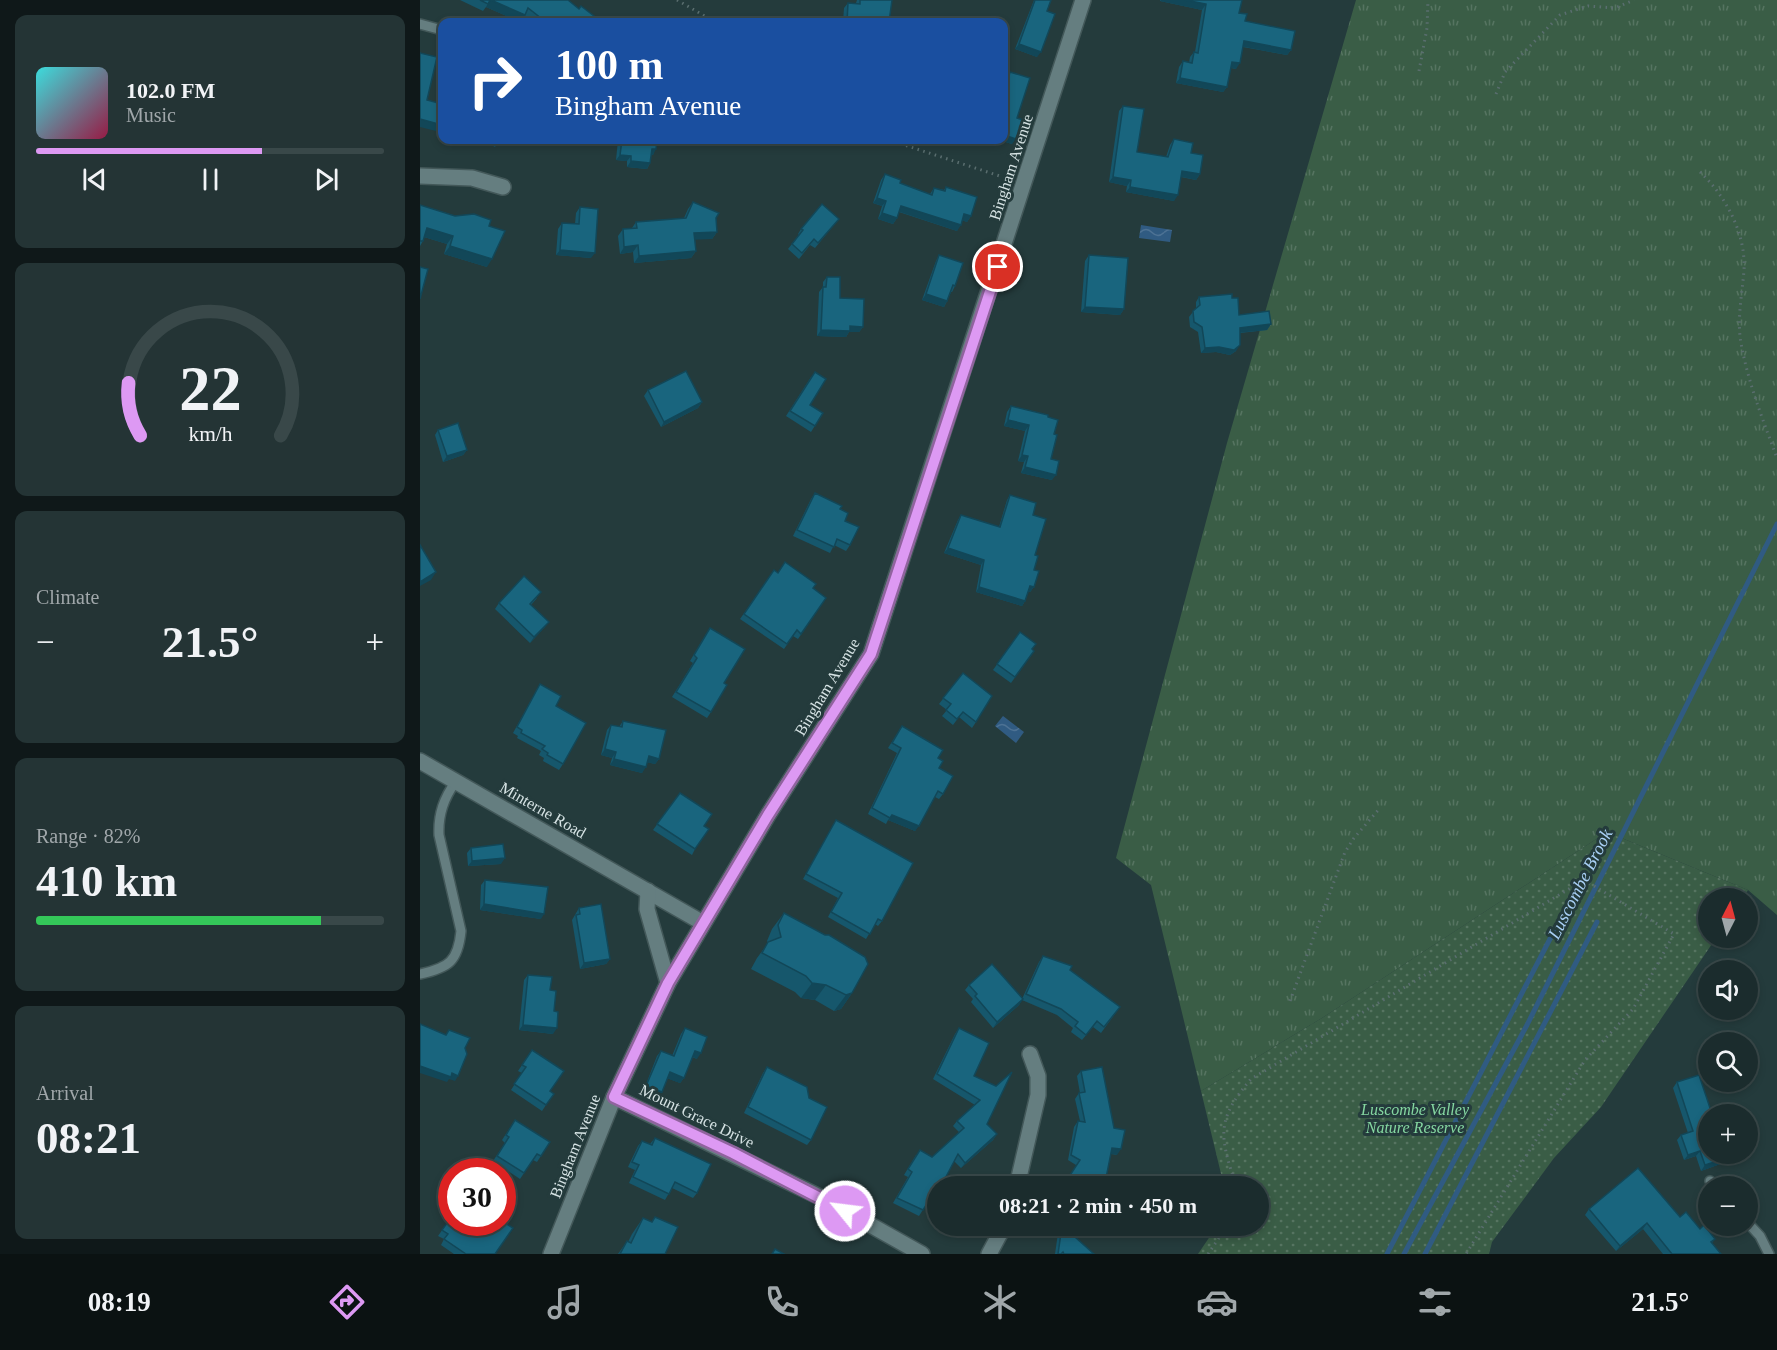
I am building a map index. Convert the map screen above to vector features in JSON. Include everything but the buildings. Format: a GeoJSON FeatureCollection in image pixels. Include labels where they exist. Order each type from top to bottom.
{"type":"FeatureCollection","features":[{"type":"Feature","properties":{"kind":"street","name":"Bingham Avenue"},"geometry":{"type":"LineString","coordinates":[[551,1254],[614,1097],[668,983],[768,815],[871,654],[1083,0]]}},
{"type":"Feature","properties":{"kind":"street"},"geometry":{"type":"LineString","coordinates":[[420,176],[461,176],[502,187]]}},
{"type":"Feature","properties":{"kind":"street","name":"Minterne Road"},"geometry":{"type":"LineString","coordinates":[[420,761],[703,923]]}},
{"type":"Feature","properties":{"kind":"street"},"geometry":{"type":"LineString","coordinates":[[648,891],[647,909],[668,983]]}},
{"type":"Feature","properties":{"kind":"street"},"geometry":{"type":"LineString","coordinates":[[1019,1176],[1038,1095],[1038,1076],[1030,1054]]}},
{"type":"Feature","properties":{"kind":"street","name":"Mount Grace Drive"},"geometry":{"type":"LineString","coordinates":[[614,1097],[826,1200],[922,1254]]}},
{"type":"Feature","properties":{"kind":"street"},"geometry":{"type":"LineString","coordinates":[[989,1254],[999,1236]]}},
{"type":"Feature","properties":{"kind":"lane"},"geometry":{"type":"LineString","coordinates":[[420,24],[438,29]]}},
{"type":"Feature","properties":{"kind":"lane"},"geometry":{"type":"LineString","coordinates":[[420,974],[439,970],[453,960],[460,947],[461,931],[439,822],[444,800],[456,781]]}},
{"type":"Feature","properties":{"kind":"lane"},"geometry":{"type":"LineString","coordinates":[[1758,1234],[1769,1254]]}},
{"type":"Feature","properties":{"kind":"path"},"geometry":{"type":"LineString","coordinates":[[677,0],[708,18]]}},
{"type":"Feature","properties":{"kind":"path"},"geometry":{"type":"LineString","coordinates":[[1419,70],[1427,28],[1428,0]]}},
{"type":"Feature","properties":{"kind":"path"},"geometry":{"type":"LineString","coordinates":[[1496,94],[1505,72],[1560,15],[1588,6],[1615,8],[1634,0]]}},
{"type":"Feature","properties":{"kind":"path"},"geometry":{"type":"LineString","coordinates":[[901,144],[1025,184]]}},
{"type":"Feature","properties":{"kind":"path"},"geometry":{"type":"LineString","coordinates":[[1700,172],[1712,183],[1730,211],[1743,252],[1739,316],[1741,347],[1777,458]]}},
{"type":"Feature","properties":{"kind":"path"},"geometry":{"type":"LineString","coordinates":[[1290,1001],[1345,852],[1380,808]]}},
{"type":"Feature","properties":{"kind":"path"},"geometry":{"type":"LineString","coordinates":[[1233,1176],[1222,1142],[1231,1103],[1251,1079],[1586,881],[1674,934],[1633,1009],[1585,1060],[1466,1254]]}},
{"type":"Feature","properties":{"kind":"path"},"geometry":{"type":"LineString","coordinates":[[1208,1254],[1220,1236]]}},
{"type":"Feature","properties":{"kind":"green space"},"geometry":{"type":"Polygon","coordinates":[[[1356,0],[1777,0],[1777,915],[1758,899],[1758,888],[1743,888],[1607,832],[1322,1018],[1201,1091],[1151,885],[1116,858],[1227,443],[1356,0]]]}},
{"type":"Feature","properties":{"kind":"green space","name":"Luscombe Valley Nature Reserve"},"geometry":{"type":"Polygon","coordinates":[[[1607,832],[1743,888],[1698,888],[1698,948],[1709,948],[1701,960],[1698,960],[1698,964],[1601,1107],[1554,1158],[1492,1242],[1489,1254],[1198,1254],[1210,1236],[1269,1236],[1269,1176],[1222,1176],[1201,1091],[1322,1018],[1607,832]]]}},
{"type":"Feature","properties":{"kind":"water"},"geometry":{"type":"Polygon","coordinates":[[[1141,225],[1172,230],[1170,242],[1139,238],[1141,225]]]}},
{"type":"Feature","properties":{"kind":"water"},"geometry":{"type":"Polygon","coordinates":[[[1003,716],[1024,732],[1016,743],[995,726],[1003,716]]]}},
{"type":"Feature","properties":{"kind":"waterway","name":"Luscombe Brook"},"geometry":{"type":"LineString","coordinates":[[1404,1254],[1527,1025],[1777,524]]}},
{"type":"Feature","properties":{"kind":"waterway"},"geometry":{"type":"LineString","coordinates":[[1387,1254],[1567,906]]}},
{"type":"Feature","properties":{"kind":"waterway"},"geometry":{"type":"LineString","coordinates":[[1425,1254],[1597,922]]}},
{"type":"Feature","properties":{"kind":"route"},"geometry":{"type":"LineString","coordinates":[[845,1211],[733,1153],[614,1097],[668,983],[768,815],[871,654],[998,267]]}}]}
